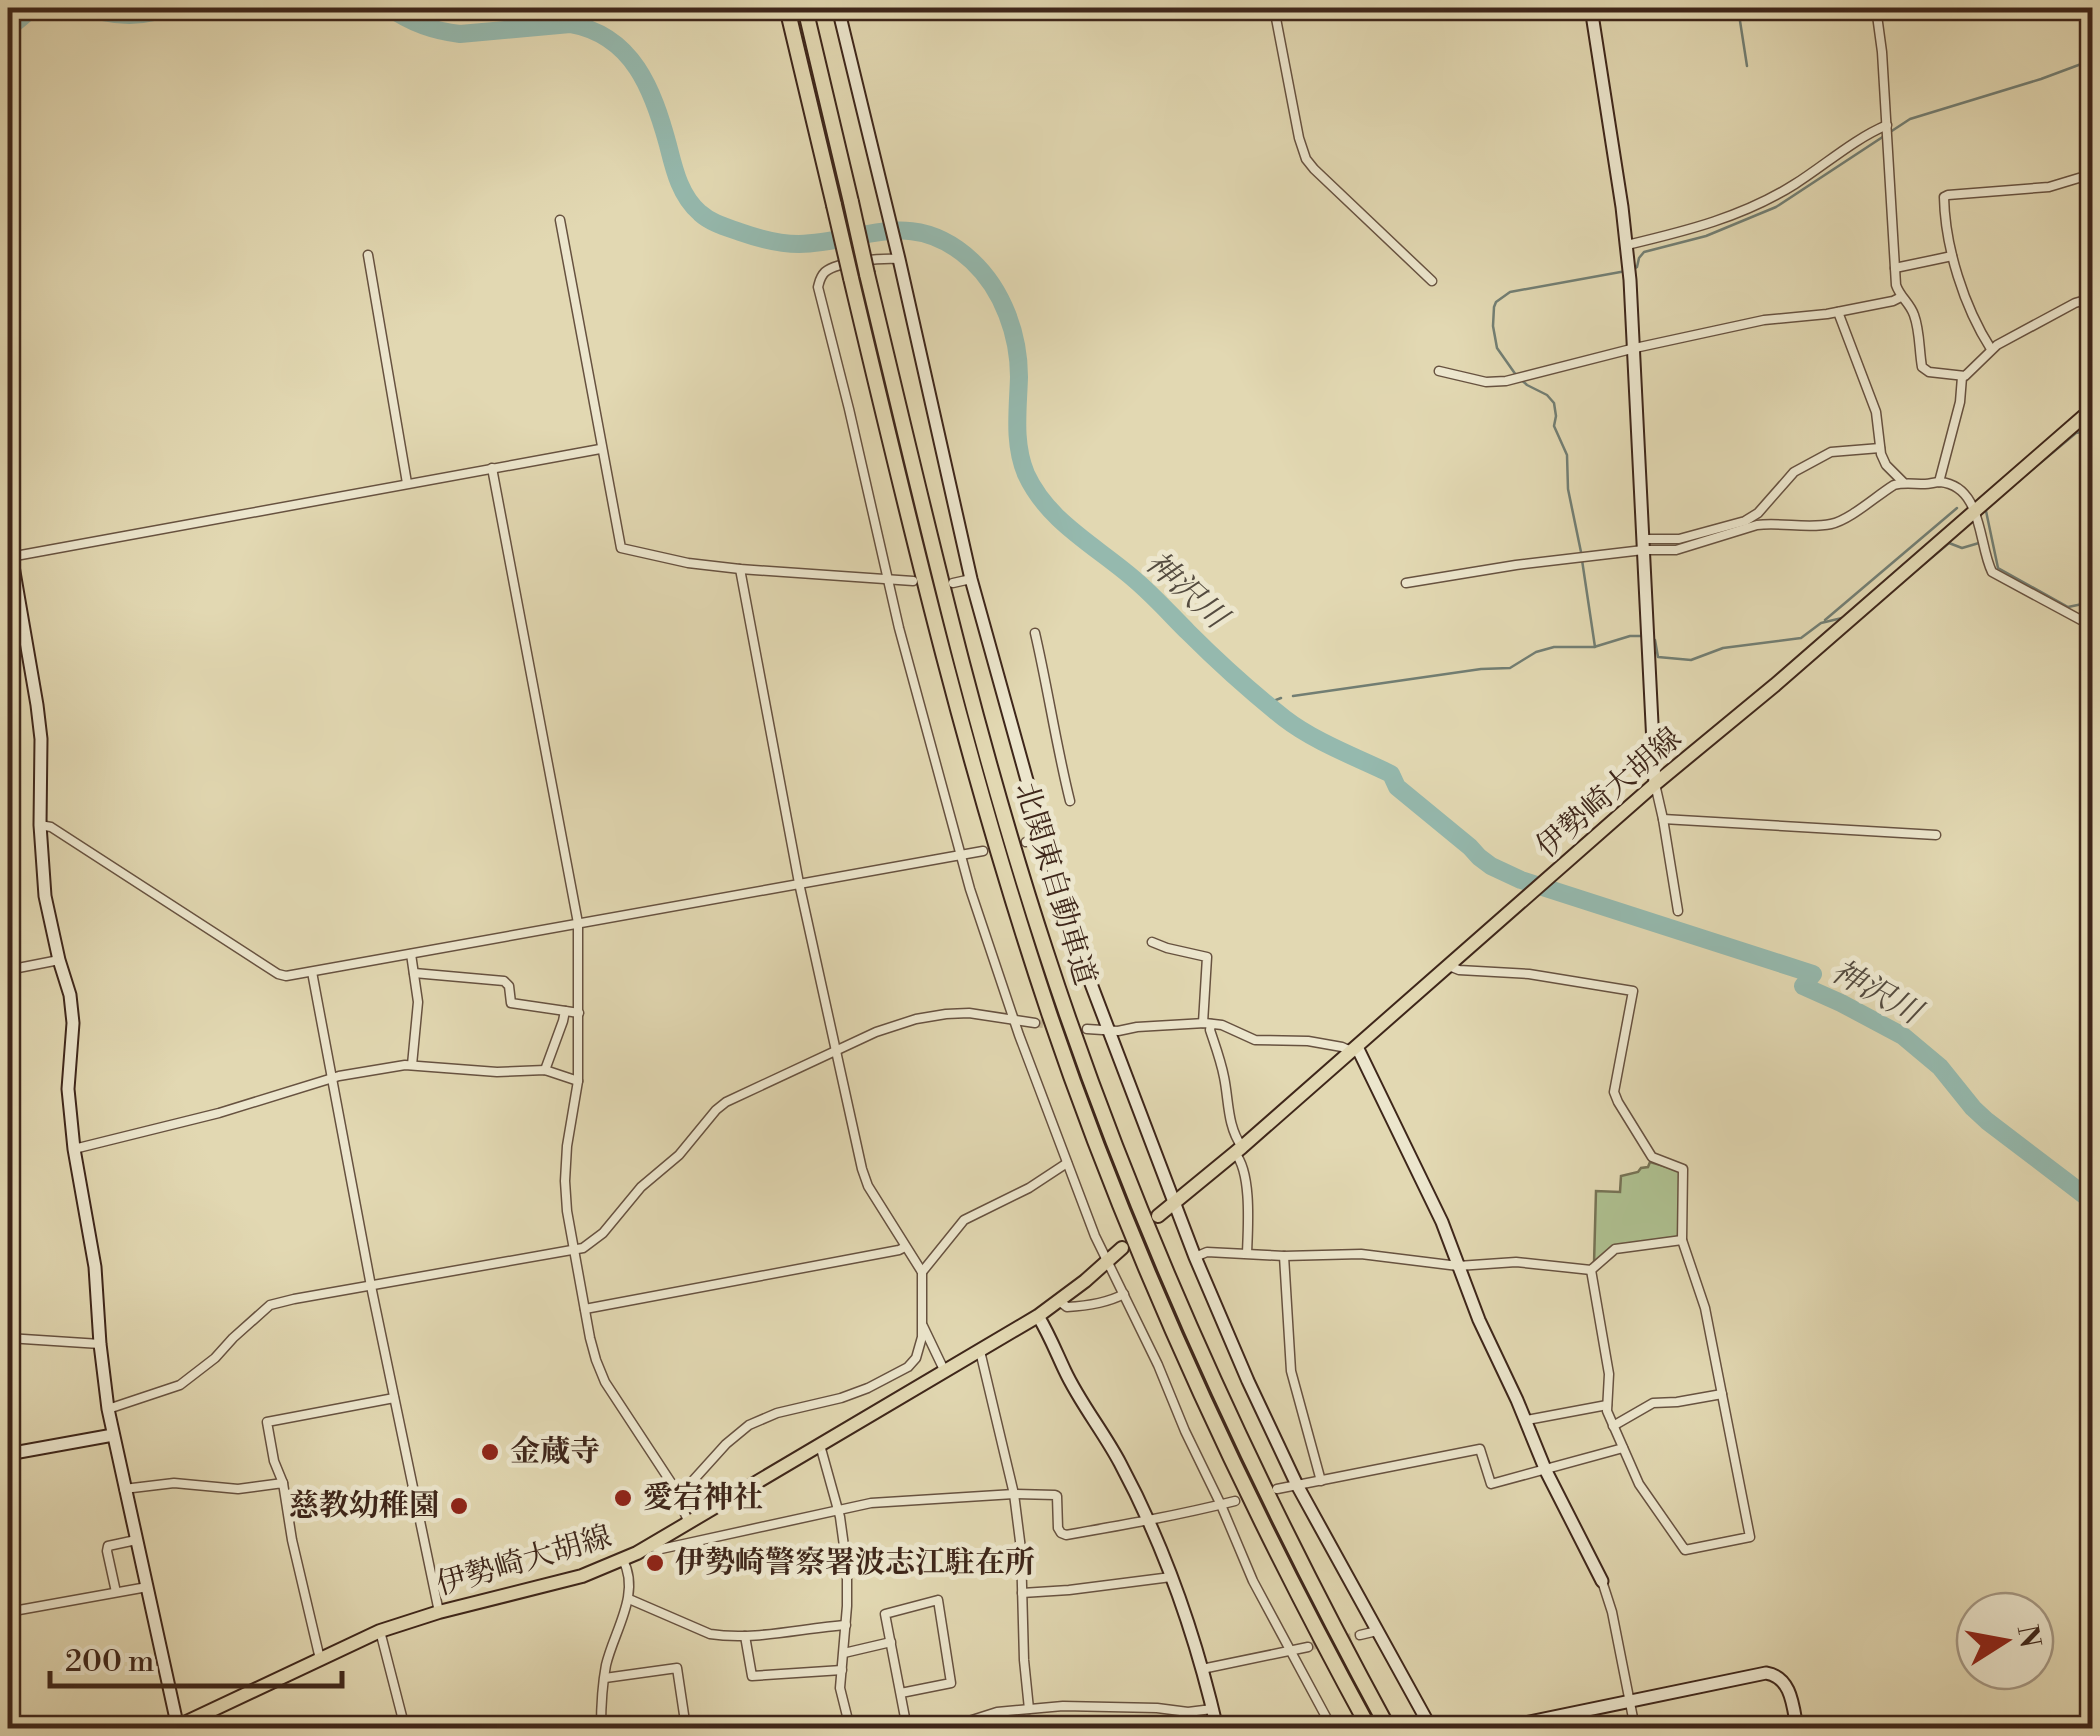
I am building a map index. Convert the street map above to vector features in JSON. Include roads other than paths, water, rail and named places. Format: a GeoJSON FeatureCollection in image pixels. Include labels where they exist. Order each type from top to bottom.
{"type":"FeatureCollection","features":[{"type":"Feature","properties":{"kind":"highway","name":"北関東自動車道"},"geometry":{"type":"LineString","coordinates":[[787,8],[914,543],[976,779],[1024,938],[1128,1225],[1216,1428],[1368,1728]]}},
{"type":"Feature","properties":{"kind":"highway","name":"北関東自動車道"},"geometry":{"type":"LineString","coordinates":[[805,8],[930,539],[977,721],[1068,1016],[1115,1146],[1232,1421],[1388,1728]]}},
{"type":"Feature","properties":{"kind":"highway"},"geometry":{"type":"LineString","coordinates":[[1323,1606],[1399,1728]]}},
{"type":"Feature","properties":{"kind":"main road","name":"伊勢崎大胡線"},"geometry":{"type":"LineString","coordinates":[[1158,1216],[2087,413]]}},
{"type":"Feature","properties":{"kind":"main road","name":"伊勢崎大胡線"},"geometry":{"type":"LineString","coordinates":[[177,1728],[380,1631],[582,1576],[651,1546],[1038,1316],[1122,1248]]}},
{"type":"Feature","properties":{"kind":"street"},"geometry":{"type":"LineString","coordinates":[[8,22],[28,8]]}},
{"type":"Feature","properties":{"kind":"street"},"geometry":{"type":"LineString","coordinates":[[838,8],[971,579],[1085,968],[1195,1257],[1241,1365],[1298,1485],[1430,1728]]}},
{"type":"Feature","properties":{"kind":"street"},"geometry":{"type":"LineString","coordinates":[[1274,8],[1306,158],[1432,281]]}},
{"type":"Feature","properties":{"kind":"street"},"geometry":{"type":"LineString","coordinates":[[1591,8],[1627,245],[1656,784],[1678,911]]}},
{"type":"Feature","properties":{"kind":"street"},"geometry":{"type":"LineString","coordinates":[[1876,8],[1896,285],[1916,318],[1922,367],[1929,372],[1962,376],[1974,370],[1991,349],[2075,303],[2092,298]]}},
{"type":"Feature","properties":{"kind":"street"},"geometry":{"type":"LineString","coordinates":[[2091,8],[2092,40]]}},
{"type":"Feature","properties":{"kind":"street"},"geometry":{"type":"LineString","coordinates":[[1627,245],[1692,230],[1744,210],[1794,184],[1887,125]]}},
{"type":"Feature","properties":{"kind":"street"},"geometry":{"type":"LineString","coordinates":[[1991,349],[1952,256],[1943,200],[1946,196],[2049,187],[2092,174]]}},
{"type":"Feature","properties":{"kind":"street"},"geometry":{"type":"LineString","coordinates":[[560,220],[620,548],[740,570],[912,581]]}},
{"type":"Feature","properties":{"kind":"street"},"geometry":{"type":"LineString","coordinates":[[368,255],[407,484]]}},
{"type":"Feature","properties":{"kind":"street"},"geometry":{"type":"LineString","coordinates":[[1896,268],[1952,256]]}},
{"type":"Feature","properties":{"kind":"street"},"geometry":{"type":"LineString","coordinates":[[899,259],[832,268],[823,274],[818,287],[899,628],[974,902],[1066,1163],[1107,1262],[1222,1505],[1245,1564],[1332,1728]]}},
{"type":"Feature","properties":{"kind":"street"},"geometry":{"type":"LineString","coordinates":[[1438,371],[1486,382],[1506,381],[1780,317],[1838,312],[1901,297]]}},
{"type":"Feature","properties":{"kind":"street"},"geometry":{"type":"LineString","coordinates":[[1838,312],[1876,412],[1886,465],[1903,482]]}},
{"type":"Feature","properties":{"kind":"street"},"geometry":{"type":"LineString","coordinates":[[1939,482],[1960,402],[1962,376]]}},
{"type":"Feature","properties":{"kind":"street"},"geometry":{"type":"LineString","coordinates":[[2087,413],[2092,463]]}},
{"type":"Feature","properties":{"kind":"street"},"geometry":{"type":"LineString","coordinates":[[1406,584],[1678,539],[1745,521],[1758,513],[1794,472],[1831,452],[1880,448]]}},
{"type":"Feature","properties":{"kind":"street"},"geometry":{"type":"LineString","coordinates":[[9,557],[600,449]]}},
{"type":"Feature","properties":{"kind":"street"},"geometry":{"type":"LineString","coordinates":[[492,468],[578,923],[578,1081],[565,1162],[566,1198],[584,1309],[605,1382],[679,1496],[690,1522]]}},
{"type":"Feature","properties":{"kind":"street"},"geometry":{"type":"LineString","coordinates":[[1642,544],[1676,550],[1758,526],[1832,524],[1903,482],[1939,482],[1956,488],[1975,512],[1992,572],[2092,626]]}},
{"type":"Feature","properties":{"kind":"street"},"geometry":{"type":"LineString","coordinates":[[8,536],[39,722],[45,896],[74,1023],[68,1089],[74,1149],[96,1267],[108,1409],[177,1728]]}},
{"type":"Feature","properties":{"kind":"street"},"geometry":{"type":"LineString","coordinates":[[679,1496],[726,1444],[749,1425],[777,1413],[860,1391],[908,1367],[920,1346],[922,1323],[922,1272],[865,1177],[800,883],[740,570]]}},
{"type":"Feature","properties":{"kind":"street"},"geometry":{"type":"LineString","coordinates":[[953,582],[971,579]]}},
{"type":"Feature","properties":{"kind":"street"},"geometry":{"type":"LineString","coordinates":[[1035,633],[1070,801]]}},
{"type":"Feature","properties":{"kind":"street"},"geometry":{"type":"LineString","coordinates":[[1664,820],[1936,835]]}},
{"type":"Feature","properties":{"kind":"street"},"geometry":{"type":"LineString","coordinates":[[40,826],[51,828],[286,976],[983,851]]}},
{"type":"Feature","properties":{"kind":"street"},"geometry":{"type":"LineString","coordinates":[[1026,842],[1044,838]]}},
{"type":"Feature","properties":{"kind":"street"},"geometry":{"type":"LineString","coordinates":[[1152,942],[1207,957],[1207,1024],[1224,1079],[1230,1122],[1242,1163],[1249,1217],[1247,1253]]}},
{"type":"Feature","properties":{"kind":"street"},"geometry":{"type":"LineString","coordinates":[[411,954],[418,1002],[412,1065]]}},
{"type":"Feature","properties":{"kind":"street"},"geometry":{"type":"LineString","coordinates":[[8,970],[59,960]]}},
{"type":"Feature","properties":{"kind":"street"},"geometry":{"type":"LineString","coordinates":[[1448,966],[1633,991],[1614,1092],[1652,1157],[1683,1169],[1682,1240],[1706,1308],[1750,1537],[1685,1550],[1639,1484],[1607,1412],[1609,1374],[1592,1270]]}},
{"type":"Feature","properties":{"kind":"street"},"geometry":{"type":"LineString","coordinates":[[312,972],[371,1286],[439,1612]]}},
{"type":"Feature","properties":{"kind":"street"},"geometry":{"type":"LineString","coordinates":[[414,974],[504,981],[509,986],[511,1003],[579,1013]]}},
{"type":"Feature","properties":{"kind":"street"},"geometry":{"type":"LineString","coordinates":[[544,1070],[564,1011]]}},
{"type":"Feature","properties":{"kind":"street"},"geometry":{"type":"LineString","coordinates":[[108,1409],[180,1385],[215,1358],[270,1305],[589,1246],[640,1187],[679,1155],[716,1110],[888,1027],[926,1017],[969,1013],[1035,1022]]}},
{"type":"Feature","properties":{"kind":"street"},"geometry":{"type":"LineString","coordinates":[[1087,1029],[1222,1025],[1254,1040],[1316,1042],[1354,1049],[1425,1184],[1479,1320],[1546,1471],[1602,1581],[1635,1728]]}},
{"type":"Feature","properties":{"kind":"street"},"geometry":{"type":"LineString","coordinates":[[74,1149],[219,1113],[332,1078],[412,1065],[497,1072],[544,1070],[578,1081]]}},
{"type":"Feature","properties":{"kind":"street"},"geometry":{"type":"LineString","coordinates":[[922,1272],[964,1220],[1029,1188],[1066,1163]]}},
{"type":"Feature","properties":{"kind":"street"},"geometry":{"type":"LineString","coordinates":[[1195,1257],[1206,1252],[1360,1254],[1458,1266],[1516,1262],[1592,1270],[1616,1250],[1682,1240]]}},
{"type":"Feature","properties":{"kind":"street"},"geometry":{"type":"LineString","coordinates":[[584,1309],[905,1247]]}},
{"type":"Feature","properties":{"kind":"street"},"geometry":{"type":"LineString","coordinates":[[1284,1256],[1291,1371],[1321,1481]]}},
{"type":"Feature","properties":{"kind":"street"},"geometry":{"type":"LineString","coordinates":[[1060,1301],[1067,1307],[1081,1306],[1124,1294]]}},
{"type":"Feature","properties":{"kind":"street"},"geometry":{"type":"LineString","coordinates":[[1038,1316],[1148,1519],[1202,1669],[1217,1728]]}},
{"type":"Feature","properties":{"kind":"street"},"geometry":{"type":"LineString","coordinates":[[922,1323],[945,1372]]}},
{"type":"Feature","properties":{"kind":"street"},"geometry":{"type":"LineString","coordinates":[[8,1338],[100,1344]]}},
{"type":"Feature","properties":{"kind":"street"},"geometry":{"type":"LineString","coordinates":[[980,1351],[1014,1494],[1021,1549],[1029,1709]]}},
{"type":"Feature","properties":{"kind":"street"},"geometry":{"type":"LineString","coordinates":[[1613,1426],[1653,1404],[1722,1394]]}},
{"type":"Feature","properties":{"kind":"street"},"geometry":{"type":"LineString","coordinates":[[320,1659],[267,1422],[394,1398]]}},
{"type":"Feature","properties":{"kind":"street"},"geometry":{"type":"LineString","coordinates":[[1526,1420],[1607,1405]]}},
{"type":"Feature","properties":{"kind":"street"},"geometry":{"type":"LineString","coordinates":[[8,1454],[113,1435]]}},
{"type":"Feature","properties":{"kind":"street"},"geometry":{"type":"LineString","coordinates":[[820,1445],[838,1510],[847,1568],[840,1688],[850,1728]]}},
{"type":"Feature","properties":{"kind":"street"},"geometry":{"type":"LineString","coordinates":[[1276,1489],[1480,1449],[1491,1484],[1623,1448]]}},
{"type":"Feature","properties":{"kind":"street"},"geometry":{"type":"LineString","coordinates":[[124,1489],[174,1483],[238,1489],[283,1482]]}},
{"type":"Feature","properties":{"kind":"street"},"geometry":{"type":"LineString","coordinates":[[651,1546],[661,1549],[871,1502],[1014,1494],[1057,1496],[1058,1528],[1064,1535],[1236,1501]]}},
{"type":"Feature","properties":{"kind":"street"},"geometry":{"type":"LineString","coordinates":[[116,1592],[108,1546],[136,1540]]}},
{"type":"Feature","properties":{"kind":"street"},"geometry":{"type":"LineString","coordinates":[[601,1728],[604,1678],[613,1640],[629,1600],[627,1568],[622,1560]]}},
{"type":"Feature","properties":{"kind":"street"},"geometry":{"type":"LineString","coordinates":[[1022,1593],[1171,1577]]}},
{"type":"Feature","properties":{"kind":"street"},"geometry":{"type":"LineString","coordinates":[[8,1612],[147,1587]]}},
{"type":"Feature","properties":{"kind":"street"},"geometry":{"type":"LineString","coordinates":[[629,1600],[710,1634],[745,1636],[846,1625]]}},
{"type":"Feature","properties":{"kind":"street"},"geometry":{"type":"LineString","coordinates":[[902,1693],[951,1683],[938,1600],[885,1614],[907,1728]]}},
{"type":"Feature","properties":{"kind":"street"},"geometry":{"type":"LineString","coordinates":[[380,1631],[405,1728]]}},
{"type":"Feature","properties":{"kind":"street"},"geometry":{"type":"LineString","coordinates":[[1360,1635],[1377,1631]]}},
{"type":"Feature","properties":{"kind":"street"},"geometry":{"type":"LineString","coordinates":[[745,1636],[752,1676],[842,1670]]}},
{"type":"Feature","properties":{"kind":"street"},"geometry":{"type":"LineString","coordinates":[[844,1653],[891,1642]]}},
{"type":"Feature","properties":{"kind":"street"},"geometry":{"type":"LineString","coordinates":[[1202,1669],[1308,1647]]}},
{"type":"Feature","properties":{"kind":"street"},"geometry":{"type":"LineString","coordinates":[[604,1678],[677,1668],[686,1728]]}},
{"type":"Feature","properties":{"kind":"street"},"geometry":{"type":"LineString","coordinates":[[1501,1728],[1758,1674],[1780,1678],[1789,1691],[1797,1728]]}},
{"type":"Feature","properties":{"kind":"street"},"geometry":{"type":"LineString","coordinates":[[947,1728],[991,1713],[1029,1709],[1074,1706],[1212,1710]]}},
{"type":"Feature","properties":{"kind":"waterway"},"geometry":{"type":"LineString","coordinates":[[8,34],[39,8]]}},
{"type":"Feature","properties":{"kind":"waterway"},"geometry":{"type":"LineString","coordinates":[[74,8],[125,19],[150,17],[175,8]]}},
{"type":"Feature","properties":{"kind":"waterway","name":"神沢川"},"geometry":{"type":"LineString","coordinates":[[390,8],[415,22],[450,33],[570,24],[610,40],[625,53],[647,85],[687,199],[700,213],[719,224],[762,239],[792,244],[888,231],[929,235],[950,244],[983,273],[1007,314],[1018,361],[1019,450],[1035,491],[1060,520],[1141,585],[1284,718],[1336,749],[1391,774],[1397,787],[1491,866],[1521,880],[1813,974],[1803,986],[1903,1036],[1940,1067],[1987,1121],[2092,1201]]}},
{"type":"Feature","properties":{"kind":"waterway"},"geometry":{"type":"LineString","coordinates":[[1738,8],[1747,66]]}},
{"type":"Feature","properties":{"kind":"waterway"},"geometry":{"type":"LineString","coordinates":[[536,10],[539,29]]}},
{"type":"Feature","properties":{"kind":"waterway"},"geometry":{"type":"LineString","coordinates":[[1634,269],[1644,252],[1706,236],[1776,207],[1910,119],[2092,60]]}},
{"type":"Feature","properties":{"kind":"waterway"},"geometry":{"type":"LineString","coordinates":[[1581,552],[1568,489],[1567,455],[1554,426],[1554,403],[1516,375],[1497,348],[1494,307],[1510,292],[1626,271]]}},
{"type":"Feature","properties":{"kind":"waterway"},"geometry":{"type":"LineString","coordinates":[[2002,495],[2081,432]]}},
{"type":"Feature","properties":{"kind":"waterway"},"geometry":{"type":"LineString","coordinates":[[1825,620],[1957,508]]}},
{"type":"Feature","properties":{"kind":"waterway"},"geometry":{"type":"LineString","coordinates":[[1986,511],[1998,568],[2068,607],[2092,602]]}},
{"type":"Feature","properties":{"kind":"waterway"},"geometry":{"type":"LineString","coordinates":[[1869,610],[1949,543],[1962,548],[1979,543]]}},
{"type":"Feature","properties":{"kind":"waterway"},"geometry":{"type":"LineString","coordinates":[[1582,560],[1595,647]]}},
{"type":"Feature","properties":{"kind":"waterway"},"geometry":{"type":"LineString","coordinates":[[1650,637],[1655,640],[1658,657],[1691,660],[1723,648],[1801,638],[1821,623],[1842,618]]}},
{"type":"Feature","properties":{"kind":"waterway"},"geometry":{"type":"LineString","coordinates":[[1293,696],[1510,668],[1536,652],[1554,647],[1594,647],[1642,636]]}},
{"type":"Feature","properties":{"kind":"waterway"},"geometry":{"type":"LineString","coordinates":[[1268,703],[1281,698]]}},
{"type":"Feature","properties":{"kind":"tunnel"},"geometry":{"type":"LineString","coordinates":[[1035,1023],[1087,1029]]}},
{"type":"Feature","properties":{"kind":"tunnel"},"geometry":{"type":"LineString","coordinates":[[1308,1647],[1360,1635]]}},
{"type":"Feature","properties":{"kind":"place","name":"金蔵寺"},"geometry":{"type":"Point","coordinates":[490,1452]}},
{"type":"Feature","properties":{"kind":"place","name":"愛宕神社"},"geometry":{"type":"Point","coordinates":[623,1498]}},
{"type":"Feature","properties":{"kind":"place","name":"慈教幼稚園"},"geometry":{"type":"Point","coordinates":[459,1506]}},
{"type":"Feature","properties":{"kind":"place","name":"伊勢崎警察署波志江駐在所"},"geometry":{"type":"Point","coordinates":[655,1563]}}]}
